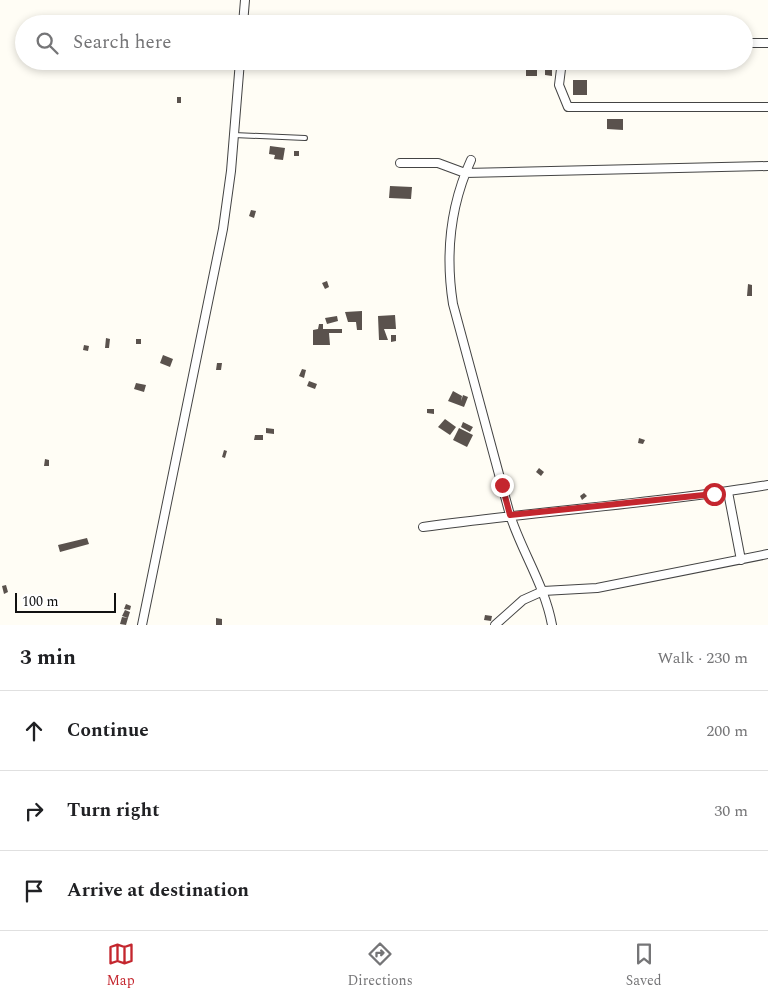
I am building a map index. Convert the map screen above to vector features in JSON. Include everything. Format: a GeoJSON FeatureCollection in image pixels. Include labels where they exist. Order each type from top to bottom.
{"type":"FeatureCollection","features":[{"type":"Feature","properties":{"kind":"street"},"geometry":{"type":"LineString","coordinates":[[244,15],[245,0]]}},
{"type":"Feature","properties":{"kind":"street"},"geometry":{"type":"LineString","coordinates":[[753,43],[768,43]]}},
{"type":"Feature","properties":{"kind":"street"},"geometry":{"type":"LineString","coordinates":[[142,625],[222,229],[234,135],[239,70]]}},
{"type":"Feature","properties":{"kind":"street"},"geometry":{"type":"LineString","coordinates":[[561,70],[560,85],[568,108],[768,107]]}},
{"type":"Feature","properties":{"kind":"street"},"geometry":{"type":"LineString","coordinates":[[472,160],[465,173],[450,231],[449,283],[510,515],[519,540],[543,591],[552,625]]}},
{"type":"Feature","properties":{"kind":"street"},"geometry":{"type":"LineString","coordinates":[[400,163],[438,163],[465,173],[768,166]]}},
{"type":"Feature","properties":{"kind":"street"},"geometry":{"type":"LineString","coordinates":[[423,527],[510,515],[728,492],[768,485]]}},
{"type":"Feature","properties":{"kind":"street"},"geometry":{"type":"LineString","coordinates":[[728,492],[741,560]]}},
{"type":"Feature","properties":{"kind":"street"},"geometry":{"type":"LineString","coordinates":[[495,625],[523,600],[543,591],[597,588],[768,554]]}},
{"type":"Feature","properties":{"kind":"lane"},"geometry":{"type":"LineString","coordinates":[[234,135],[305,138]]}},
{"type":"Feature","properties":{"kind":"building"},"geometry":{"type":"Polygon","coordinates":[[[526,70],[537,70],[537,76],[526,76],[526,70]]]}},
{"type":"Feature","properties":{"kind":"building"},"geometry":{"type":"Polygon","coordinates":[[[545,70],[552,70],[552,76],[545,75],[545,70]]]}},
{"type":"Feature","properties":{"kind":"building"},"geometry":{"type":"Polygon","coordinates":[[[573,80],[587,80],[587,95],[573,95],[573,80]]]}},
{"type":"Feature","properties":{"kind":"building"},"geometry":{"type":"Polygon","coordinates":[[[177,97],[181,97],[181,103],[177,103],[177,97]]]}},
{"type":"Feature","properties":{"kind":"building"},"geometry":{"type":"Polygon","coordinates":[[[607,119],[623,119],[623,130],[607,129],[607,119]]]}},
{"type":"Feature","properties":{"kind":"building"},"geometry":{"type":"Polygon","coordinates":[[[270,146],[285,148],[283,160],[274,159],[275,155],[269,154],[270,146]]]}},
{"type":"Feature","properties":{"kind":"building"},"geometry":{"type":"Polygon","coordinates":[[[294,151],[299,151],[299,156],[294,156],[294,151]]]}},
{"type":"Feature","properties":{"kind":"building"},"geometry":{"type":"Polygon","coordinates":[[[390,186],[412,187],[411,199],[389,198],[390,186]]]}},
{"type":"Feature","properties":{"kind":"building"},"geometry":{"type":"Polygon","coordinates":[[[251,210],[256,211],[254,218],[249,216],[251,210]]]}},
{"type":"Feature","properties":{"kind":"building"},"geometry":{"type":"Polygon","coordinates":[[[327,281],[329,287],[325,289],[322,283],[327,281]]]}},
{"type":"Feature","properties":{"kind":"building"},"geometry":{"type":"Polygon","coordinates":[[[748,284],[752,285],[752,296],[747,296],[748,284]]]}},
{"type":"Feature","properties":{"kind":"building"},"geometry":{"type":"Polygon","coordinates":[[[362,311],[362,330],[357,330],[356,322],[348,322],[345,312],[362,311]]]}},
{"type":"Feature","properties":{"kind":"building"},"geometry":{"type":"Polygon","coordinates":[[[395,315],[396,329],[384,329],[388,340],[379,340],[378,316],[395,315]]]}},
{"type":"Feature","properties":{"kind":"building"},"geometry":{"type":"Polygon","coordinates":[[[337,316],[338,321],[327,324],[325,318],[337,316]]]}},
{"type":"Feature","properties":{"kind":"building"},"geometry":{"type":"Polygon","coordinates":[[[319,324],[323,324],[323,329],[342,329],[342,333],[329,333],[330,345],[313,345],[313,330],[318,329],[319,324]]]}},
{"type":"Feature","properties":{"kind":"building"},"geometry":{"type":"Polygon","coordinates":[[[391,335],[396,335],[396,341],[391,342],[391,335]]]}},
{"type":"Feature","properties":{"kind":"building"},"geometry":{"type":"Polygon","coordinates":[[[106,338],[110,339],[109,348],[105,348],[106,338]]]}},
{"type":"Feature","properties":{"kind":"building"},"geometry":{"type":"Polygon","coordinates":[[[136,339],[141,339],[141,344],[136,344],[136,339]]]}},
{"type":"Feature","properties":{"kind":"building"},"geometry":{"type":"Polygon","coordinates":[[[84,345],[89,346],[88,351],[83,350],[84,345]]]}},
{"type":"Feature","properties":{"kind":"building"},"geometry":{"type":"Polygon","coordinates":[[[163,355],[173,359],[170,367],[160,363],[163,355]]]}},
{"type":"Feature","properties":{"kind":"building"},"geometry":{"type":"Polygon","coordinates":[[[217,363],[222,363],[221,370],[216,370],[217,363]]]}},
{"type":"Feature","properties":{"kind":"building"},"geometry":{"type":"Polygon","coordinates":[[[302,369],[306,370],[304,378],[299,376],[302,369]]]}},
{"type":"Feature","properties":{"kind":"building"},"geometry":{"type":"Polygon","coordinates":[[[309,381],[317,384],[315,389],[307,386],[309,381]]]}},
{"type":"Feature","properties":{"kind":"building"},"geometry":{"type":"Polygon","coordinates":[[[136,383],[146,385],[144,392],[134,389],[136,383]]]}},
{"type":"Feature","properties":{"kind":"building"},"geometry":{"type":"Polygon","coordinates":[[[453,391],[462,396],[461,401],[463,395],[468,397],[464,407],[448,401],[453,391]]]}},
{"type":"Feature","properties":{"kind":"building"},"geometry":{"type":"Polygon","coordinates":[[[427,409],[434,409],[434,414],[427,413],[427,409]]]}},
{"type":"Feature","properties":{"kind":"building"},"geometry":{"type":"Polygon","coordinates":[[[445,419],[456,427],[450,435],[438,427],[445,419]]]}},
{"type":"Feature","properties":{"kind":"building"},"geometry":{"type":"Polygon","coordinates":[[[463,422],[473,427],[470,432],[461,427],[463,422]]]}},
{"type":"Feature","properties":{"kind":"building"},"geometry":{"type":"Polygon","coordinates":[[[266,428],[274,429],[274,434],[266,433],[266,428]]]}},
{"type":"Feature","properties":{"kind":"building"},"geometry":{"type":"Polygon","coordinates":[[[459,428],[473,435],[467,447],[453,440],[459,428]]]}},
{"type":"Feature","properties":{"kind":"building"},"geometry":{"type":"Polygon","coordinates":[[[255,435],[263,435],[263,440],[254,440],[255,435]]]}},
{"type":"Feature","properties":{"kind":"building"},"geometry":{"type":"Polygon","coordinates":[[[639,438],[645,440],[643,444],[638,443],[639,438]]]}},
{"type":"Feature","properties":{"kind":"building"},"geometry":{"type":"Polygon","coordinates":[[[224,450],[227,451],[225,458],[222,457],[224,450]]]}},
{"type":"Feature","properties":{"kind":"building"},"geometry":{"type":"Polygon","coordinates":[[[45,459],[49,460],[49,466],[44,466],[45,459]]]}},
{"type":"Feature","properties":{"kind":"building"},"geometry":{"type":"Polygon","coordinates":[[[539,468],[544,472],[541,476],[536,472],[539,468]]]}},
{"type":"Feature","properties":{"kind":"building"},"geometry":{"type":"Polygon","coordinates":[[[584,493],[587,496],[582,500],[580,496],[584,493]]]}},
{"type":"Feature","properties":{"kind":"building"},"geometry":{"type":"Polygon","coordinates":[[[87,538],[89,544],[60,552],[58,545],[87,538]]]}},
{"type":"Feature","properties":{"kind":"building"},"geometry":{"type":"Polygon","coordinates":[[[6,585],[8,592],[4,594],[2,586],[6,585]]]}},
{"type":"Feature","properties":{"kind":"building"},"geometry":{"type":"Polygon","coordinates":[[[126,604],[131,606],[130,610],[124,609],[126,604]]]}},
{"type":"Feature","properties":{"kind":"building"},"geometry":{"type":"Polygon","coordinates":[[[125,610],[130,612],[128,618],[122,616],[125,610]]]}},
{"type":"Feature","properties":{"kind":"building"},"geometry":{"type":"Polygon","coordinates":[[[485,615],[492,616],[491,621],[484,620],[485,615]]]}},
{"type":"Feature","properties":{"kind":"building"},"geometry":{"type":"Polygon","coordinates":[[[122,617],[128,618],[126,625],[120,624],[122,617]]]}},
{"type":"Feature","properties":{"kind":"building"},"geometry":{"type":"Polygon","coordinates":[[[216,618],[222,619],[222,625],[216,625],[216,618]]]}},
{"type":"Feature","properties":{"kind":"route"},"geometry":{"type":"LineString","coordinates":[[502,485],[510,515],[714,494]]}}]}
